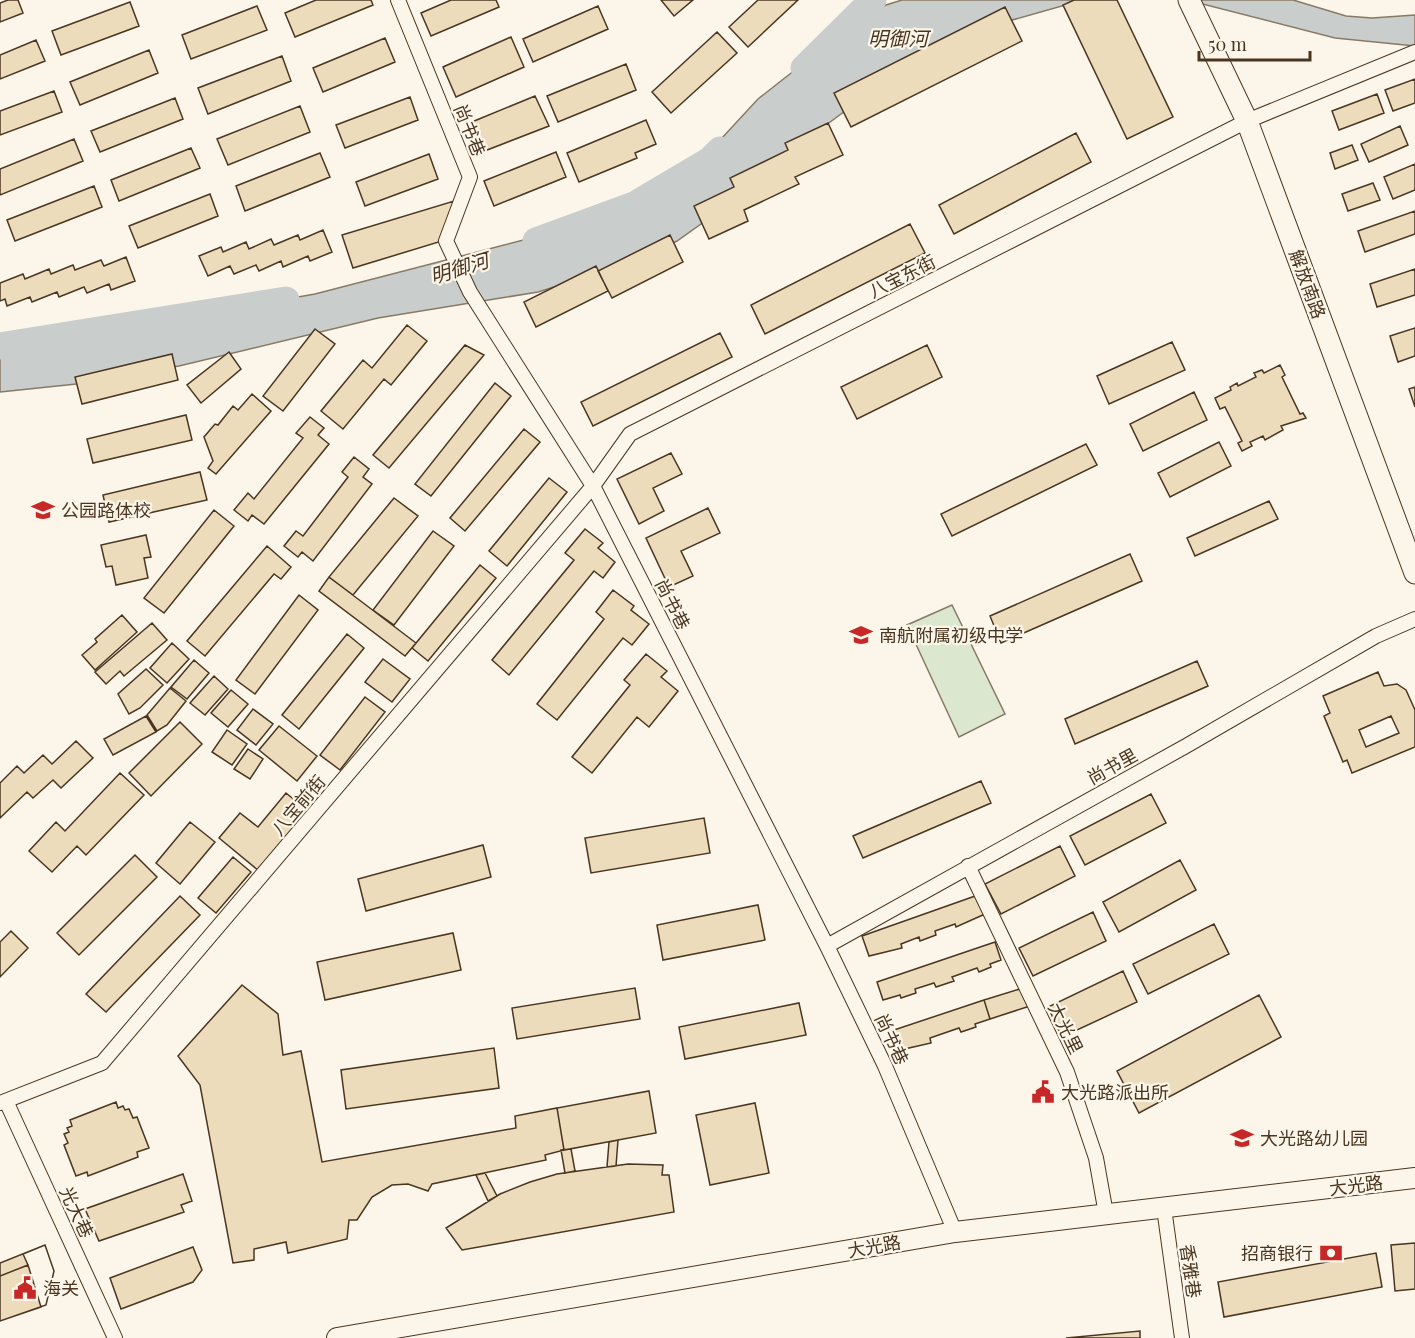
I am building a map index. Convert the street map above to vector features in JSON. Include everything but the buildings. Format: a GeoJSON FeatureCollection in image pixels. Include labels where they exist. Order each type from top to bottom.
{"type":"FeatureCollection","features":[{"type":"Feature","properties":{"kind":"main road"},"geometry":{"type":"LineString","coordinates":[[1189,0],[1247,121]]}},
{"type":"Feature","properties":{"kind":"street","name":"尚书巷"},"geometry":{"type":"LineString","coordinates":[[398,0],[470,177],[446,241],[470,292],[593,486],[827,946],[885,1066],[955,1232]]}},
{"type":"Feature","properties":{"kind":"street","name":"八宝东街"},"geometry":{"type":"LineString","coordinates":[[593,486],[630,434],[1247,121],[1415,52]]}},
{"type":"Feature","properties":{"kind":"street","name":"解放南路"},"geometry":{"type":"LineString","coordinates":[[1247,121],[1415,573]]}},
{"type":"Feature","properties":{"kind":"street","name":"八宝前街"},"geometry":{"type":"LineString","coordinates":[[3,1102],[102,1063],[593,486]]}},
{"type":"Feature","properties":{"kind":"street","name":"尚书里"},"geometry":{"type":"LineString","coordinates":[[827,946],[1186,746],[1376,636],[1415,619]]}},
{"type":"Feature","properties":{"kind":"street","name":"大光里"},"geometry":{"type":"LineString","coordinates":[[969,866],[1067,1072],[1096,1158],[1106,1214]]}},
{"type":"Feature","properties":{"kind":"street","name":"光大巷"},"geometry":{"type":"LineString","coordinates":[[3,1102],[115,1338]]}},
{"type":"Feature","properties":{"kind":"street","name":"大光路"},"geometry":{"type":"LineString","coordinates":[[337,1338],[955,1232],[1415,1179]]}},
{"type":"Feature","properties":{"kind":"street","name":"香雅巷"},"geometry":{"type":"LineString","coordinates":[[1164,1208],[1182,1338]]}},
{"type":"Feature","properties":{"kind":"green space"},"geometry":{"type":"Polygon","coordinates":[[[952,605],[1005,714],[959,737],[907,625],[952,605]]]}},
{"type":"Feature","properties":{"kind":"water","name":"明御河"},"geometry":{"type":"Polygon","coordinates":[[[902,0],[1083,0],[977,30],[887,80],[810,137],[750,189],[677,241],[631,263],[538,292],[378,318],[179,366],[86,383],[0,392],[0,350],[315,294],[612,217],[655,201],[684,179],[758,99],[856,22],[886,5],[902,0]]]}},
{"type":"Feature","properties":{"kind":"water"},"geometry":{"type":"Polygon","coordinates":[[[1187,0],[1293,0],[1346,16],[1372,18],[1415,15],[1415,46],[1335,38],[1187,0]]]}},
{"type":"Feature","properties":{"kind":"waterway","name":"明御河"},"geometry":{"type":"LineString","coordinates":[[804,68],[873,0]]}},
{"type":"Feature","properties":{"kind":"waterway","name":"明御河"},"geometry":{"type":"LineString","coordinates":[[536,241],[634,205],[710,160],[720,150]]}},
{"type":"Feature","properties":{"kind":"waterway","name":"明御河"},"geometry":{"type":"LineString","coordinates":[[0,346],[286,300]]}},
{"type":"Feature","properties":{"kind":"place","name":"公园路体校"},"geometry":{"type":"Point","coordinates":[43,510]}},
{"type":"Feature","properties":{"kind":"place","name":"南航附属初级中学"},"geometry":{"type":"Point","coordinates":[861,635]}},
{"type":"Feature","properties":{"kind":"place","name":"大光路派出所"},"geometry":{"type":"Point","coordinates":[1043,1092]}},
{"type":"Feature","properties":{"kind":"place","name":"大光路幼儿园"},"geometry":{"type":"Point","coordinates":[1242,1138]}},
{"type":"Feature","properties":{"kind":"place","name":"招商银行"},"geometry":{"type":"Point","coordinates":[1331,1253]}},
{"type":"Feature","properties":{"kind":"place","name":"海关"},"geometry":{"type":"Point","coordinates":[25,1288]}}]}
